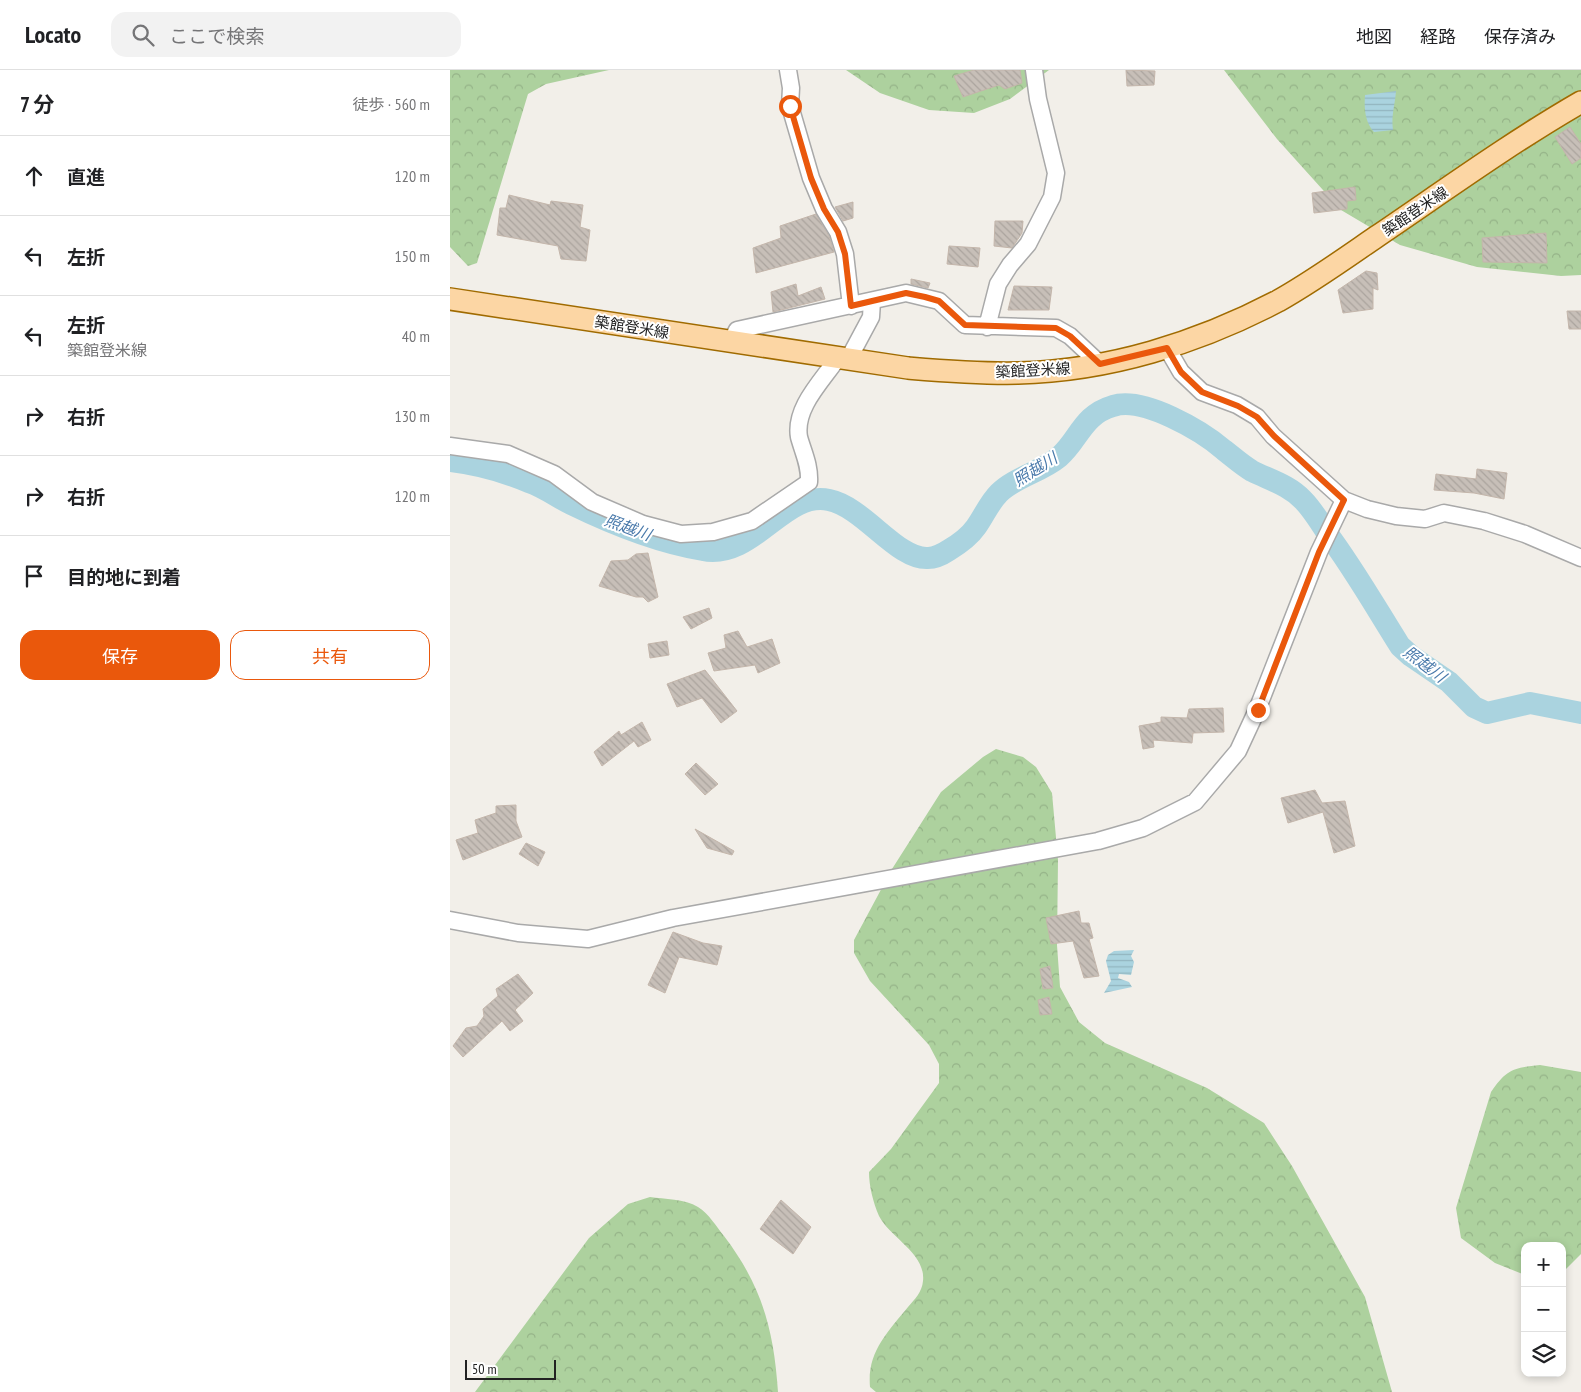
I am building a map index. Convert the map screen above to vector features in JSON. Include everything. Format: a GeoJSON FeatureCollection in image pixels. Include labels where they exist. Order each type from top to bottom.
{"type":"FeatureCollection","features":[{"type":"Feature","properties":{"kind":"main road","name":"築館登米線"},"geometry":{"type":"LineString","coordinates":[[450,299],[843,360],[966,373],[1019,373],[1100,364],[1167,348],[1222,328],[1278,301],[1327,270],[1539,126],[1581,102]]}},
{"type":"Feature","properties":{"kind":"street"},"geometry":{"type":"LineString","coordinates":[[788,70],[791,88],[790,106],[811,178],[824,209],[838,232],[845,254],[851,306]]}},
{"type":"Feature","properties":{"kind":"street"},"geometry":{"type":"LineString","coordinates":[[986,327],[998,284],[1010,265],[1028,244],[1052,197],[1054,189],[1056,172],[1038,99],[1034,70]]}},
{"type":"Feature","properties":{"kind":"street"},"geometry":{"type":"LineString","coordinates":[[731,342],[738,330],[906,293],[939,301],[965,325],[1056,328],[1070,336],[1100,364]]}},
{"type":"Feature","properties":{"kind":"street"},"geometry":{"type":"LineString","coordinates":[[450,446],[508,454],[554,474],[592,502],[643,524],[681,534],[713,532],[752,520],[809,482],[810,471],[799,436],[799,419],[806,403],[843,360],[871,317],[872,302]]}},
{"type":"Feature","properties":{"kind":"street"},"geometry":{"type":"LineString","coordinates":[[1167,348],[1181,372],[1202,392],[1238,406],[1257,417],[1274,436],[1344,500],[1367,509],[1396,516],[1425,519],[1444,513],[1484,521],[1525,534],[1581,558]]}},
{"type":"Feature","properties":{"kind":"street"},"geometry":{"type":"LineString","coordinates":[[450,920],[518,933],[588,939],[673,918],[1098,841],[1143,828],[1195,802],[1238,751],[1258,710],[1319,552],[1344,500]]}},
{"type":"Feature","properties":{"kind":"green space"},"geometry":{"type":"Polygon","coordinates":[[[450,70],[609,70],[546,84],[528,94],[477,263],[468,266],[450,247],[450,70]]]}},
{"type":"Feature","properties":{"kind":"green space"},"geometry":{"type":"Polygon","coordinates":[[[846,70],[1049,70],[1010,99],[974,113],[929,110],[880,93],[846,70]]]}},
{"type":"Feature","properties":{"kind":"green space"},"geometry":{"type":"Polygon","coordinates":[[[1224,70],[1581,70],[1581,275],[1561,276],[1477,267],[1400,245],[1341,210],[1277,139],[1224,70]]]}},
{"type":"Feature","properties":{"kind":"green space"},"geometry":{"type":"Polygon","coordinates":[[[996,749],[1023,757],[1036,767],[1052,793],[1058,860],[1057,945],[1060,987],[1079,1022],[1105,1043],[1207,1088],[1264,1123],[1292,1166],[1365,1297],[1392,1392],[876,1392],[870,1387],[870,1375],[875,1353],[886,1335],[918,1295],[923,1281],[919,1262],[879,1216],[872,1194],[869,1172],[891,1149],[939,1083],[939,1064],[929,1045],[870,981],[854,953],[854,940],[892,869],[941,792],[983,757],[996,749]]]}},
{"type":"Feature","properties":{"kind":"green space"},"geometry":{"type":"Polygon","coordinates":[[[1540,1065],[1581,1072],[1581,1254],[1566,1269],[1566,1242],[1521,1242],[1521,1273],[1495,1263],[1461,1238],[1456,1208],[1491,1092],[1506,1074],[1523,1067],[1540,1065]]]}},
{"type":"Feature","properties":{"kind":"green space"},"geometry":{"type":"Polygon","coordinates":[[[650,1197],[681,1201],[698,1207],[712,1220],[737,1255],[757,1291],[764,1310],[773,1348],[778,1392],[475,1392],[589,1238],[628,1204],[650,1197]]]}},
{"type":"Feature","properties":{"kind":"water"},"geometry":{"type":"Polygon","coordinates":[[[1396,91],[1393,130],[1374,132],[1366,115],[1365,95],[1396,91]]]}},
{"type":"Feature","properties":{"kind":"water"},"geometry":{"type":"Polygon","coordinates":[[[1134,950],[1131,956],[1134,962],[1131,975],[1119,974],[1118,978],[1129,982],[1132,987],[1104,993],[1111,981],[1106,961],[1108,955],[1114,951],[1134,950]]]}},
{"type":"Feature","properties":{"kind":"building"},"geometry":{"type":"Polygon","coordinates":[[[974,70],[1020,70],[1022,83],[1005,89],[999,85],[963,97],[954,76],[974,70]]]}},
{"type":"Feature","properties":{"kind":"building"},"geometry":{"type":"Polygon","coordinates":[[[1126,70],[1155,71],[1154,85],[1127,86],[1126,70]]]}},
{"type":"Feature","properties":{"kind":"building"},"geometry":{"type":"Polygon","coordinates":[[[1570,127],[1581,144],[1581,158],[1572,164],[1555,137],[1570,127]]]}},
{"type":"Feature","properties":{"kind":"building"},"geometry":{"type":"Polygon","coordinates":[[[1355,187],[1356,200],[1347,201],[1347,209],[1314,213],[1312,193],[1355,187]]]}},
{"type":"Feature","properties":{"kind":"building"},"geometry":{"type":"Polygon","coordinates":[[[509,195],[550,205],[551,201],[583,205],[580,227],[590,230],[586,261],[561,259],[558,246],[497,235],[500,208],[506,208],[509,195]]]}},
{"type":"Feature","properties":{"kind":"building"},"geometry":{"type":"Polygon","coordinates":[[[853,202],[853,218],[843,221],[835,207],[853,202]]]}},
{"type":"Feature","properties":{"kind":"building"},"geometry":{"type":"Polygon","coordinates":[[[816,214],[829,236],[834,252],[756,273],[753,248],[781,238],[780,226],[816,214]]]}},
{"type":"Feature","properties":{"kind":"building"},"geometry":{"type":"Polygon","coordinates":[[[995,221],[1023,221],[1022,233],[1012,248],[994,246],[995,221]]]}},
{"type":"Feature","properties":{"kind":"building"},"geometry":{"type":"Polygon","coordinates":[[[1546,233],[1547,263],[1483,262],[1482,238],[1546,233]]]}},
{"type":"Feature","properties":{"kind":"building"},"geometry":{"type":"Polygon","coordinates":[[[949,246],[980,248],[978,267],[947,264],[949,246]]]}},
{"type":"Feature","properties":{"kind":"building"},"geometry":{"type":"Polygon","coordinates":[[[1366,271],[1377,273],[1378,290],[1373,288],[1373,309],[1343,313],[1338,290],[1366,271]]]}},
{"type":"Feature","properties":{"kind":"building"},"geometry":{"type":"Polygon","coordinates":[[[911,279],[930,283],[928,288],[911,284],[911,279]]]}},
{"type":"Feature","properties":{"kind":"building"},"geometry":{"type":"Polygon","coordinates":[[[796,284],[798,296],[821,287],[825,299],[773,312],[771,292],[796,284]]]}},
{"type":"Feature","properties":{"kind":"building"},"geometry":{"type":"Polygon","coordinates":[[[1014,286],[1052,287],[1049,310],[1008,310],[1014,286]]]}},
{"type":"Feature","properties":{"kind":"building"},"geometry":{"type":"Polygon","coordinates":[[[1567,311],[1581,311],[1581,329],[1569,329],[1567,311]]]}},
{"type":"Feature","properties":{"kind":"building"},"geometry":{"type":"Polygon","coordinates":[[[1477,469],[1507,473],[1504,499],[1474,493],[1434,490],[1436,474],[1476,479],[1477,469]]]}},
{"type":"Feature","properties":{"kind":"building"},"geometry":{"type":"Polygon","coordinates":[[[648,553],[658,597],[648,602],[643,597],[636,597],[599,586],[611,561],[628,560],[636,554],[648,553]]]}},
{"type":"Feature","properties":{"kind":"building"},"geometry":{"type":"Polygon","coordinates":[[[709,608],[712,618],[691,629],[683,617],[709,608]]]}},
{"type":"Feature","properties":{"kind":"building"},"geometry":{"type":"Polygon","coordinates":[[[738,631],[747,647],[772,639],[780,663],[758,673],[755,665],[714,671],[708,653],[726,648],[724,635],[738,631]]]}},
{"type":"Feature","properties":{"kind":"building"},"geometry":{"type":"Polygon","coordinates":[[[667,641],[669,655],[650,658],[648,644],[667,641]]]}},
{"type":"Feature","properties":{"kind":"building"},"geometry":{"type":"Polygon","coordinates":[[[705,670],[737,711],[721,723],[702,698],[677,707],[667,684],[705,670]]]}},
{"type":"Feature","properties":{"kind":"building"},"geometry":{"type":"Polygon","coordinates":[[[1223,708],[1224,732],[1193,733],[1192,743],[1153,740],[1154,747],[1143,749],[1139,726],[1161,722],[1161,717],[1187,718],[1189,709],[1223,708]]]}},
{"type":"Feature","properties":{"kind":"building"},"geometry":{"type":"Polygon","coordinates":[[[642,722],[651,740],[638,747],[634,741],[602,766],[594,752],[619,731],[621,735],[642,722]]]}},
{"type":"Feature","properties":{"kind":"building"},"geometry":{"type":"Polygon","coordinates":[[[696,763],[718,784],[705,795],[685,774],[696,763]]]}},
{"type":"Feature","properties":{"kind":"building"},"geometry":{"type":"Polygon","coordinates":[[[1315,790],[1322,803],[1345,801],[1355,846],[1334,853],[1323,812],[1288,823],[1281,798],[1315,790]]]}},
{"type":"Feature","properties":{"kind":"building"},"geometry":{"type":"Polygon","coordinates":[[[516,805],[516,821],[522,837],[463,860],[456,840],[478,833],[475,820],[496,813],[496,806],[516,805]]]}},
{"type":"Feature","properties":{"kind":"building"},"geometry":{"type":"Polygon","coordinates":[[[695,829],[734,851],[732,855],[707,848],[695,829]]]}},
{"type":"Feature","properties":{"kind":"building"},"geometry":{"type":"Polygon","coordinates":[[[526,843],[545,852],[538,866],[519,854],[526,843]]]}},
{"type":"Feature","properties":{"kind":"building"},"geometry":{"type":"Polygon","coordinates":[[[1079,911],[1081,923],[1089,923],[1093,938],[1089,939],[1099,976],[1084,978],[1073,941],[1051,944],[1046,918],[1079,911]]]}},
{"type":"Feature","properties":{"kind":"building"},"geometry":{"type":"Polygon","coordinates":[[[673,932],[703,943],[722,946],[717,965],[679,957],[665,993],[648,985],[673,932]]]}},
{"type":"Feature","properties":{"kind":"building"},"geometry":{"type":"Polygon","coordinates":[[[1050,966],[1053,988],[1043,989],[1040,969],[1050,966]]]}},
{"type":"Feature","properties":{"kind":"building"},"geometry":{"type":"Polygon","coordinates":[[[518,974],[533,993],[515,1010],[523,1021],[510,1031],[502,1021],[463,1057],[453,1046],[466,1028],[477,1026],[484,1016],[483,1009],[498,996],[496,989],[518,974]]]}},
{"type":"Feature","properties":{"kind":"building"},"geometry":{"type":"Polygon","coordinates":[[[1049,997],[1052,1014],[1040,1015],[1038,1000],[1049,997]]]}},
{"type":"Feature","properties":{"kind":"building"},"geometry":{"type":"Polygon","coordinates":[[[781,1200],[811,1227],[793,1254],[760,1229],[781,1200]]]}},
{"type":"Feature","properties":{"kind":"waterway","name":"照越川"},"geometry":{"type":"LineString","coordinates":[[450,461],[480,466],[520,478],[586,511],[619,525],[687,547],[703,550],[721,550],[738,545],[798,505],[813,500],[829,500],[855,512],[904,551],[916,556],[931,558],[944,553],[967,537],[976,527],[995,497],[1005,487],[1059,457],[1094,415],[1113,406],[1125,404],[1140,406],[1172,417],[1187,425],[1214,442],[1248,469],[1298,495],[1313,511],[1400,646],[1411,656],[1449,682],[1474,707],[1487,713],[1530,703],[1581,713]]}},
{"type":"Feature","properties":{"kind":"route"},"geometry":{"type":"LineString","coordinates":[[790,106],[811,178],[824,209],[838,232],[845,254],[851,306],[906,293],[925,297],[939,301],[965,325],[1056,328],[1070,336],[1100,364],[1167,348],[1181,372],[1202,392],[1238,406],[1257,417],[1274,436],[1344,500],[1319,552],[1258,710]]}}]}
